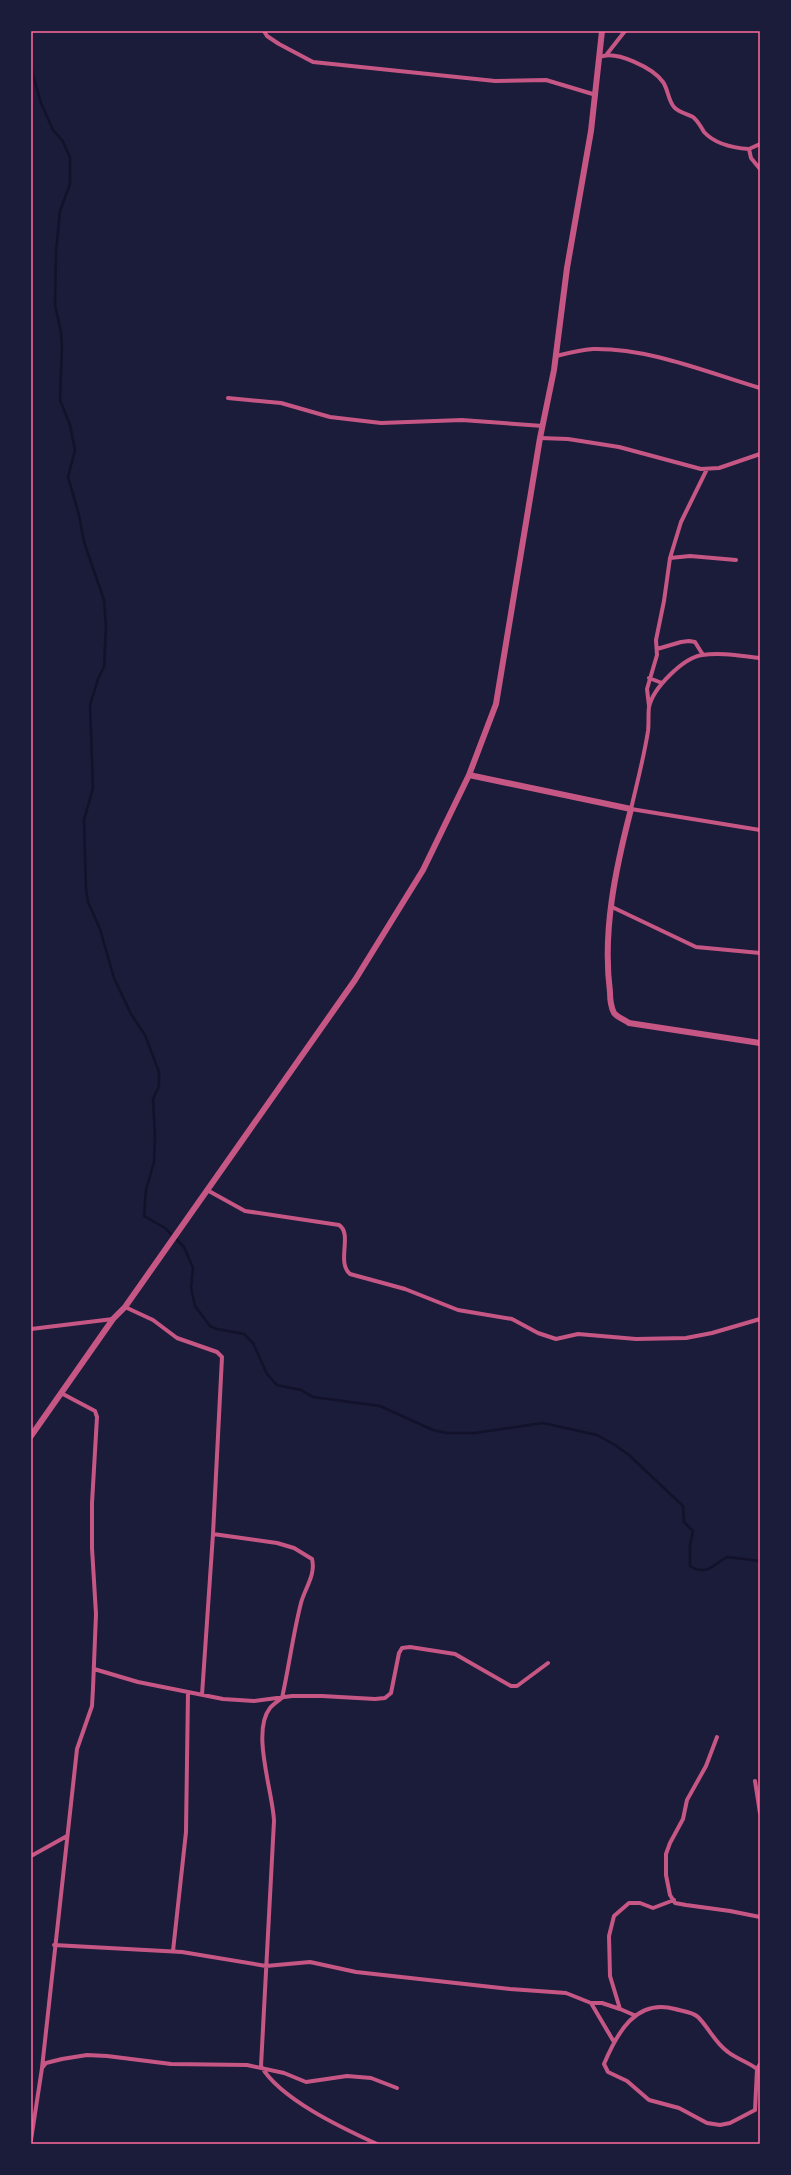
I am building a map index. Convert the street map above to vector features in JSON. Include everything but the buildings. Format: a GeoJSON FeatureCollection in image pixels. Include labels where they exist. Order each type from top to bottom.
{"type":"FeatureCollection","features":[{"type":"Feature","properties":{"kind":"street"},"geometry":{"type":"LineString","coordinates":[[264,31],[267,36],[279,44],[313,62],[495,81],[546,80],[596,95]]}},
{"type":"Feature","properties":{"kind":"street"},"geometry":{"type":"LineString","coordinates":[[31,1436],[113,1319],[125,1307],[355,980],[423,870],[469,775],[496,704],[542,426],[556,356],[567,268],[596,95],[602,31]]}},
{"type":"Feature","properties":{"kind":"street"},"geometry":{"type":"LineString","coordinates":[[600,57],[607,54],[626,31]]}},
{"type":"Feature","properties":{"kind":"street"},"geometry":{"type":"LineString","coordinates":[[607,54],[617,56],[650,70],[663,82],[667,95],[676,109],[693,118],[711,138],[727,145],[749,149],[760,144]]}},
{"type":"Feature","properties":{"kind":"street"},"geometry":{"type":"LineString","coordinates":[[749,149],[751,158],[760,169]]}},
{"type":"Feature","properties":{"kind":"street"},"geometry":{"type":"LineString","coordinates":[[556,356],[592,349],[638,354],[672,361],[760,388]]}},
{"type":"Feature","properties":{"kind":"street"},"geometry":{"type":"LineString","coordinates":[[228,398],[281,403],[330,417],[380,423],[462,420],[542,426]]}},
{"type":"Feature","properties":{"kind":"street"},"geometry":{"type":"LineString","coordinates":[[540,438],[568,439],[619,447],[707,469],[733,464],[760,454]]}},
{"type":"Feature","properties":{"kind":"street"},"geometry":{"type":"LineString","coordinates":[[650,706],[646,689],[653,670],[657,649],[670,558],[681,522],[707,469]]}},
{"type":"Feature","properties":{"kind":"street"},"geometry":{"type":"LineString","coordinates":[[670,558],[690,556],[736,560]]}},
{"type":"Feature","properties":{"kind":"street"},"geometry":{"type":"LineString","coordinates":[[657,649],[678,642],[692,641],[703,655]]}},
{"type":"Feature","properties":{"kind":"street"},"geometry":{"type":"LineString","coordinates":[[760,658],[737,655],[703,655],[682,665],[662,683],[655,693],[650,706],[648,732],[632,809],[619,856],[612,907],[607,970],[614,1013],[629,1023],[760,1043]]}},
{"type":"Feature","properties":{"kind":"street"},"geometry":{"type":"LineString","coordinates":[[649,678],[662,683]]}},
{"type":"Feature","properties":{"kind":"street"},"geometry":{"type":"LineString","coordinates":[[469,775],[632,809],[760,830]]}},
{"type":"Feature","properties":{"kind":"street"},"geometry":{"type":"LineString","coordinates":[[612,907],[696,947],[760,953]]}},
{"type":"Feature","properties":{"kind":"street"},"geometry":{"type":"LineString","coordinates":[[207,1190],[245,1211],[339,1225],[345,1232],[343,1249],[345,1267],[350,1274],[405,1289],[458,1310],[512,1319],[538,1333],[556,1339],[578,1334],[636,1339],[686,1338],[712,1333],[760,1319]]}},
{"type":"Feature","properties":{"kind":"street"},"geometry":{"type":"LineString","coordinates":[[125,1307],[153,1320],[177,1338],[217,1352],[222,1358],[213,1534],[202,1695]]}},
{"type":"Feature","properties":{"kind":"street"},"geometry":{"type":"LineString","coordinates":[[31,1329],[113,1319]]}},
{"type":"Feature","properties":{"kind":"street"},"geometry":{"type":"LineString","coordinates":[[31,2140],[42,2068],[76,1749],[92,1706],[94,1669],[96,1614],[92,1548],[97,1417],[95,1411],[61,1393]]}},
{"type":"Feature","properties":{"kind":"street"},"geometry":{"type":"LineString","coordinates":[[213,1534],[277,1543],[294,1548],[312,1559],[313,1573],[301,1603],[282,1698],[270,1707],[265,1716],[263,1730],[262,1743],[274,1806],[274,1821],[261,2066],[268,2079],[289,2095],[377,2144]]}},
{"type":"Feature","properties":{"kind":"street"},"geometry":{"type":"LineString","coordinates":[[94,1669],[138,1682],[241,1701],[322,1696],[375,1700],[385,1698],[391,1693],[399,1653],[402,1648],[410,1646],[456,1654],[511,1686],[517,1686],[548,1663]]}},
{"type":"Feature","properties":{"kind":"street"},"geometry":{"type":"LineString","coordinates":[[172,1951],[186,1832],[188,1692]]}},
{"type":"Feature","properties":{"kind":"street"},"geometry":{"type":"LineString","coordinates":[[717,1737],[706,1766],[687,1800],[683,1819],[670,1843],[666,1854],[666,1875],[670,1895],[676,1902],[705,1909],[730,1911],[760,1917]]}},
{"type":"Feature","properties":{"kind":"street"},"geometry":{"type":"LineString","coordinates":[[755,1781],[760,1813]]}},
{"type":"Feature","properties":{"kind":"street"},"geometry":{"type":"LineString","coordinates":[[31,1856],[67,1836]]}},
{"type":"Feature","properties":{"kind":"street"},"geometry":{"type":"LineString","coordinates":[[620,2009],[610,1976],[609,1965],[609,1936],[614,1916],[629,1903],[640,1903],[653,1908],[674,1900]]}},
{"type":"Feature","properties":{"kind":"street"},"geometry":{"type":"LineString","coordinates":[[54,1945],[172,1951],[266,1966],[310,1962],[356,1972],[510,1989],[560,1992],[591,2003],[602,2003],[634,2015]]}},
{"type":"Feature","properties":{"kind":"street"},"geometry":{"type":"LineString","coordinates":[[591,2003],[614,2042]]}},
{"type":"Feature","properties":{"kind":"street"},"geometry":{"type":"LineString","coordinates":[[757,2069],[749,2062],[727,2052],[716,2042],[697,2016],[670,2007],[645,2010],[634,2015],[614,2042],[604,2064],[608,2072],[631,2084],[649,2100],[679,2108],[700,2120],[714,2124],[730,2123],[755,2110],[760,2112]]}},
{"type":"Feature","properties":{"kind":"street"},"geometry":{"type":"LineString","coordinates":[[42,2068],[46,2063],[87,2055],[171,2064],[261,2066],[306,2082],[347,2076],[371,2078],[397,2088]]}},
{"type":"Feature","properties":{"kind":"street"},"geometry":{"type":"LineString","coordinates":[[755,2110],[757,2069],[760,2064]]}},
{"type":"Feature","properties":{"kind":"waterway"},"geometry":{"type":"LineString","coordinates":[[31,68],[41,103],[53,130],[62,140],[70,157],[70,184],[60,211],[56,252],[55,305],[61,332],[62,346],[60,400],[70,425],[75,450],[68,477],[79,515],[84,542],[104,600],[106,627],[104,667],[98,679],[90,705],[93,788],[84,820],[86,889],[88,902],[100,929],[114,978],[131,1014],[145,1035],[159,1072],[159,1086],[153,1099],[155,1136],[154,1162],[146,1190],[144,1216],[165,1228],[184,1247],[193,1268],[191,1288],[195,1306],[210,1326],[217,1329],[244,1334],[253,1343],[267,1374],[277,1385],[301,1390],[313,1397],[380,1406],[433,1430],[447,1433],[475,1433],[543,1423],[597,1435],[629,1455],[683,1506],[684,1522],[693,1531],[690,1545],[690,1566],[696,1569],[706,1570],[727,1557],[760,1561]]}}]}
